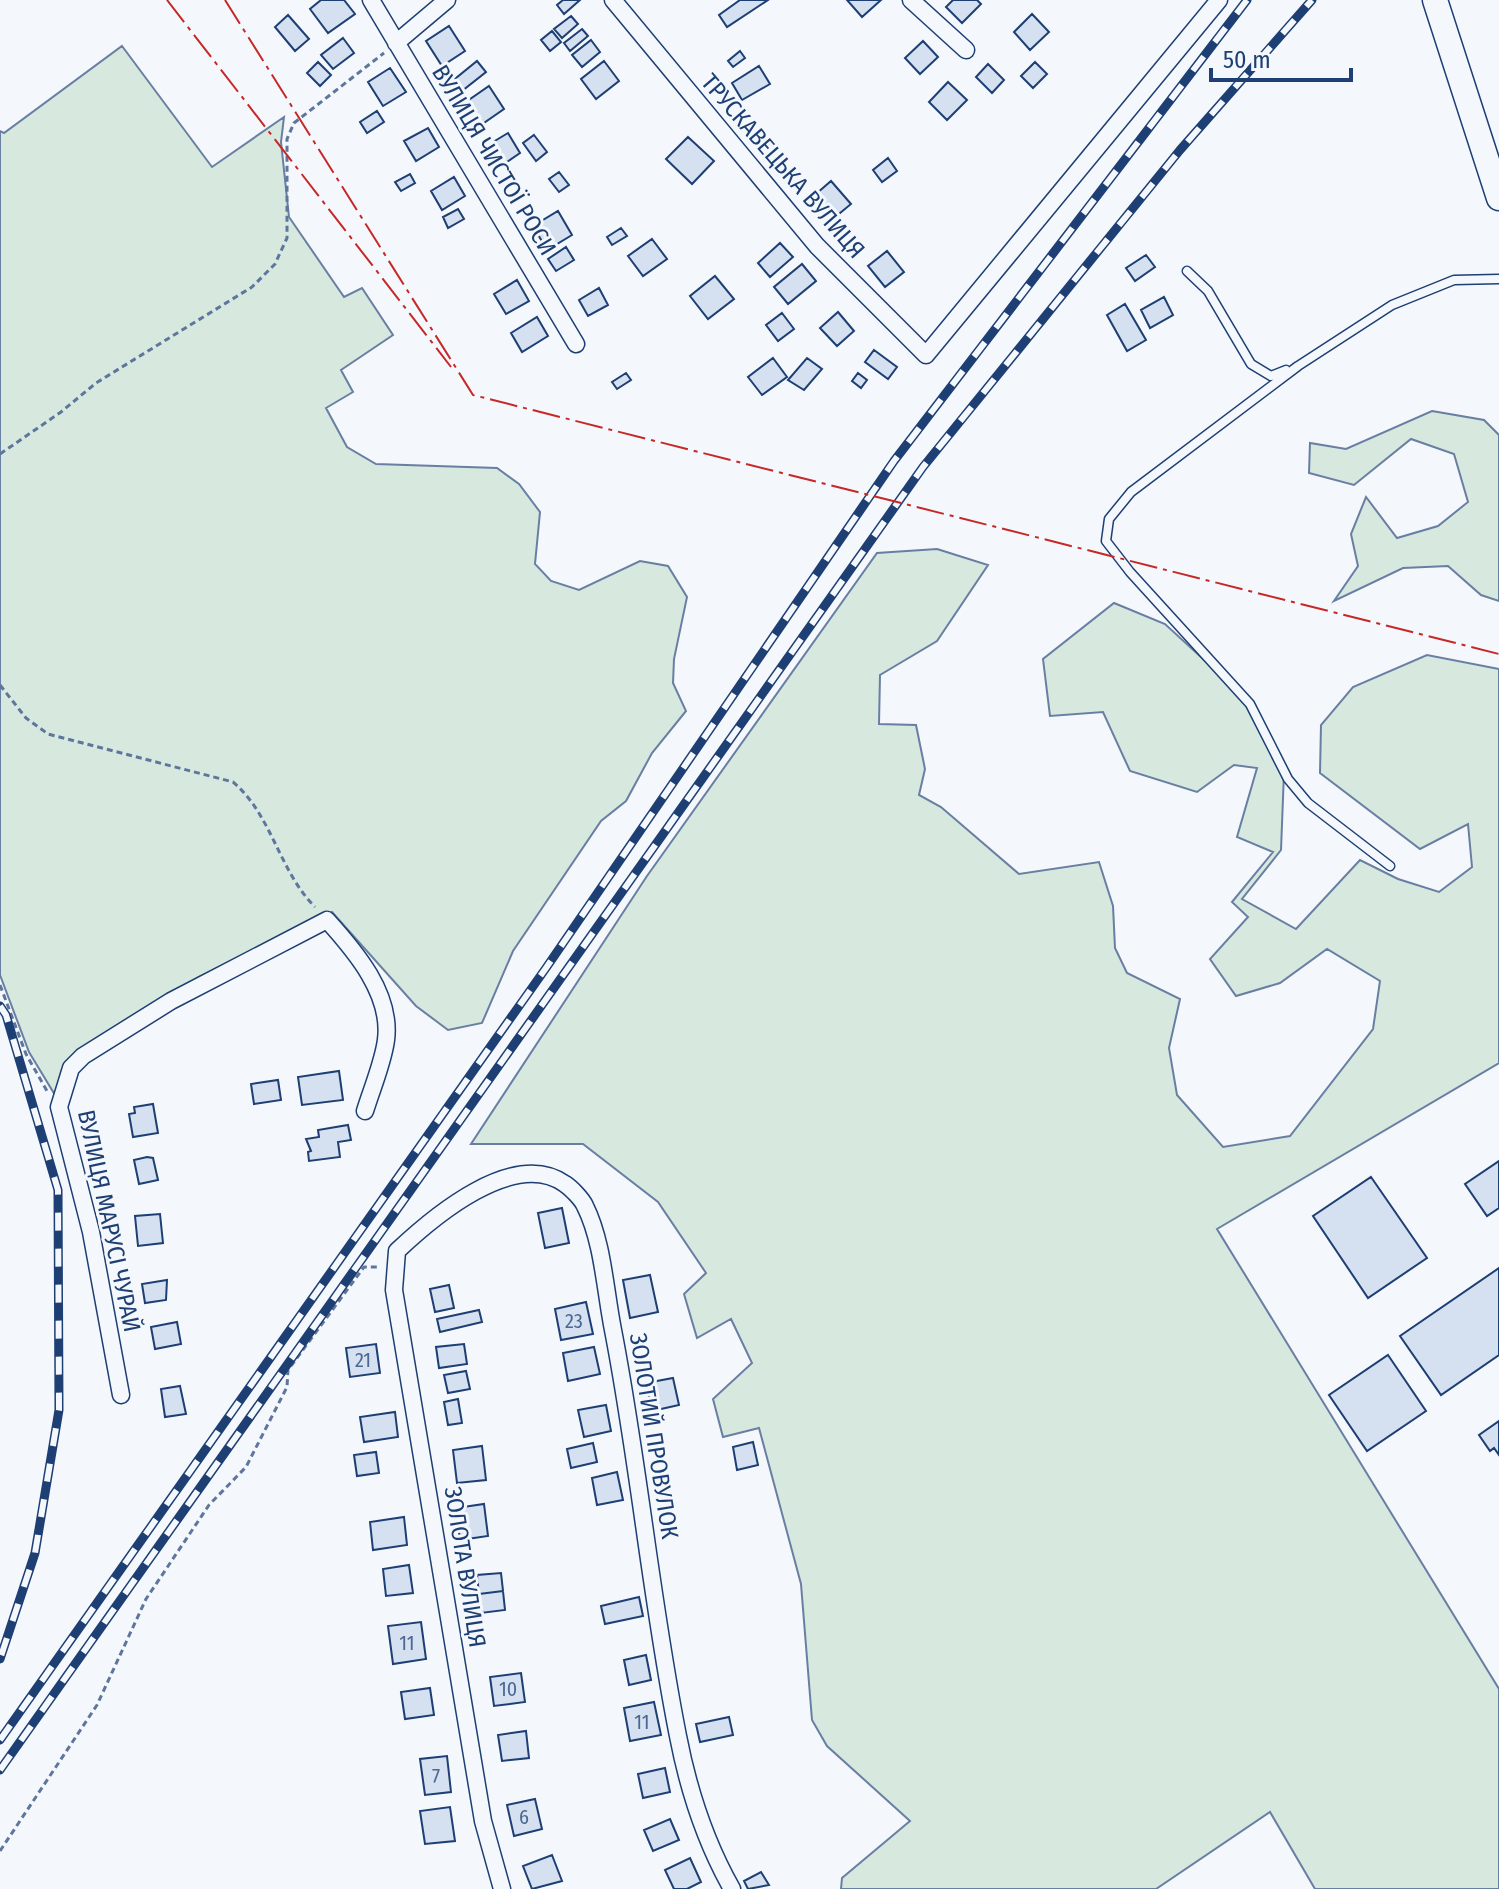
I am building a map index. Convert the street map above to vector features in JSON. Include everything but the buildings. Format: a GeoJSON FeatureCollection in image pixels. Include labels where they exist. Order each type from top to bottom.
{"type":"FeatureCollection","features":[{"type":"Feature","properties":{"kind":"main road"},"geometry":{"type":"LineString","coordinates":[[1435,0],[1499,198]]}},
{"type":"Feature","properties":{"kind":"street","name":"ВУЛИЦЯ ЧИСТОЇ РОСИ"},"geometry":{"type":"LineString","coordinates":[[371,0],[576,344]]}},
{"type":"Feature","properties":{"kind":"street"},"geometry":{"type":"LineString","coordinates":[[396,43],[447,0]]}},
{"type":"Feature","properties":{"kind":"street","name":"ТРУСКАВЕЦЬКА ВУЛИЦЯ"},"geometry":{"type":"LineString","coordinates":[[613,0],[817,246],[926,355],[1219,0]]}},
{"type":"Feature","properties":{"kind":"street"},"geometry":{"type":"LineString","coordinates":[[911,0],[966,50]]}},
{"type":"Feature","properties":{"kind":"street"},"geometry":{"type":"LineString","coordinates":[[327,920],[363,963],[384,1010],[386,1044],[365,1111]]}},
{"type":"Feature","properties":{"kind":"street","name":"ВУЛИЦЯ МАРУСІ ЧУРАЙ"},"geometry":{"type":"LineString","coordinates":[[121,1395],[91,1232],[59,1107],[71,1068],[83,1056],[171,1001],[327,920]]}},
{"type":"Feature","properties":{"kind":"street","name":"ЗОЛОТИЙ ПРОВУЛОК"},"geometry":{"type":"LineString","coordinates":[[397,1259],[430,1220],[506,1177],[535,1172],[564,1183],[585,1204],[595,1239],[623,1384],[679,1738],[698,1811],[732,1889]]}},
{"type":"Feature","properties":{"kind":"street","name":"ЗОЛОТА ВУЛИЦЯ"},"geometry":{"type":"LineString","coordinates":[[397,1259],[394,1290],[448,1601],[458,1677],[483,1821],[502,1889]]}},
{"type":"Feature","properties":{"kind":"lane"},"geometry":{"type":"LineString","coordinates":[[1187,271],[1208,291],[1251,364],[1271,376],[1298,366]]}},
{"type":"Feature","properties":{"kind":"lane"},"geometry":{"type":"LineString","coordinates":[[1390,866],[1308,803],[1288,779],[1250,704],[1130,572],[1106,541],[1109,519],[1131,492],[1298,366],[1392,305],[1454,280],[1499,279]]}},
{"type":"Feature","properties":{"kind":"path"},"geometry":{"type":"LineString","coordinates":[[0,454],[61,412],[96,383],[252,287],[275,264],[287,238],[287,139],[294,123],[396,43]]}},
{"type":"Feature","properties":{"kind":"path"},"geometry":{"type":"LineString","coordinates":[[0,685],[26,718],[48,734],[233,782],[252,798],[289,873],[303,895],[327,920]]}},
{"type":"Feature","properties":{"kind":"path"},"geometry":{"type":"LineString","coordinates":[[0,985],[26,1054],[40,1082],[59,1107]]}},
{"type":"Feature","properties":{"kind":"path"},"geometry":{"type":"LineString","coordinates":[[0,1851],[97,1705],[146,1599],[209,1505],[246,1467],[287,1387],[288,1370],[364,1267],[397,1259]]}},
{"type":"Feature","properties":{"kind":"shaded area"},"geometry":{"type":"Polygon","coordinates":[[[122,46],[212,167],[284,117],[281,142],[289,217],[344,297],[362,288],[393,335],[341,370],[353,392],[326,408],[347,447],[376,464],[497,468],[519,484],[540,512],[535,564],[551,581],[579,590],[640,561],[668,566],[687,597],[674,659],[673,683],[686,711],[652,753],[626,801],[601,821],[513,951],[482,1023],[448,1030],[416,1006],[332,912],[199,977],[151,1005],[81,1053],[55,1095],[29,1052],[0,975],[0,131],[4,133],[122,46]]]}},
{"type":"Feature","properties":{"kind":"shaded area"},"geometry":{"type":"Polygon","coordinates":[[[1432,411],[1484,420],[1499,435],[1499,601],[1481,595],[1448,566],[1403,568],[1334,601],[1358,566],[1351,534],[1366,497],[1397,538],[1438,526],[1468,502],[1454,454],[1411,439],[1354,485],[1309,473],[1310,443],[1346,449],[1432,411]]]}},
{"type":"Feature","properties":{"kind":"shaded area"},"geometry":{"type":"Polygon","coordinates":[[[937,549],[988,565],[937,641],[880,675],[879,724],[916,725],[925,769],[919,795],[941,807],[1019,874],[1099,862],[1113,906],[1115,948],[1127,973],[1180,999],[1169,1048],[1177,1095],[1223,1147],[1290,1136],[1373,1029],[1380,981],[1327,949],[1280,983],[1236,996],[1210,959],[1248,917],[1232,902],[1273,852],[1237,837],[1257,768],[1234,765],[1197,792],[1130,771],[1103,712],[1050,716],[1043,659],[1114,603],[1165,624],[1250,702],[1284,772],[1281,850],[1242,899],[1296,929],[1360,860],[1398,879],[1439,892],[1472,867],[1468,824],[1420,849],[1320,773],[1321,725],[1353,687],[1427,655],[1499,669],[1499,1063],[1217,1229],[1499,1689],[1499,1889],[1315,1889],[1270,1812],[1156,1889],[841,1889],[842,1878],[910,1821],[827,1746],[812,1720],[801,1584],[759,1428],[723,1437],[713,1399],[752,1363],[731,1319],[697,1338],[684,1294],[706,1273],[658,1202],[583,1144],[471,1144],[647,876],[877,553],[937,549]]]}},
{"type":"Feature","properties":{"kind":"railway"},"geometry":{"type":"LineString","coordinates":[[0,1740],[546,968],[894,461],[1247,0]]}},
{"type":"Feature","properties":{"kind":"railway"},"geometry":{"type":"LineString","coordinates":[[0,1770],[923,467],[1180,150],[1312,0]]}},
{"type":"Feature","properties":{"kind":"railway"},"geometry":{"type":"LineString","coordinates":[[0,1006],[6,1015],[58,1190],[59,1410],[35,1553],[0,1659]]}},
{"type":"Feature","properties":{"kind":"power"},"geometry":{"type":"LineString","coordinates":[[167,0],[451,367]]}},
{"type":"Feature","properties":{"kind":"power"},"geometry":{"type":"LineString","coordinates":[[225,0],[473,395],[1499,654]]}}]}
